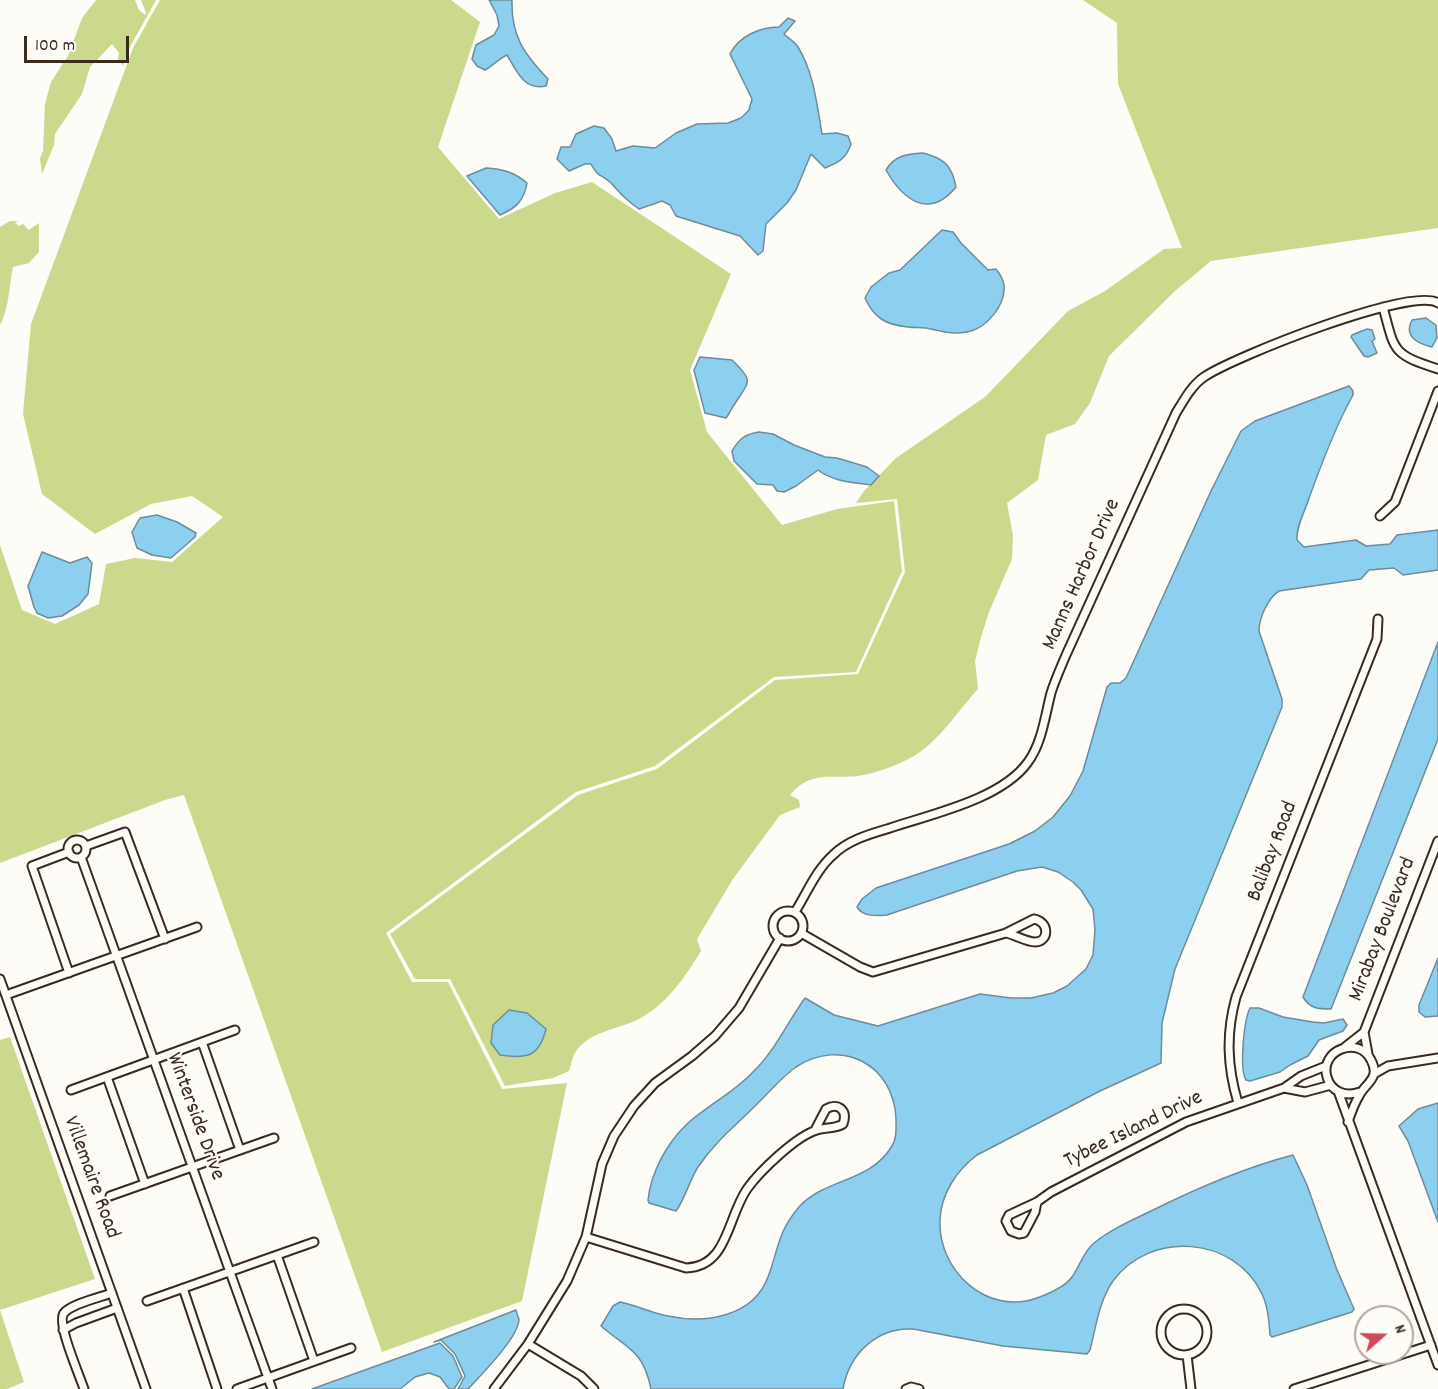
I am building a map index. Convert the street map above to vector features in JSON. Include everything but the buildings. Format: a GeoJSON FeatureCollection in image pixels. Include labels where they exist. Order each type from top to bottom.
{"type":"FeatureCollection","features":[{"type":"Feature","properties":{"kind":"street","name":"Manns Harbor Drive"},"geometry":{"type":"LineString","coordinates":[[795,912],[818,872],[832,855],[848,844],[870,834],[988,794],[1013,779],[1029,762],[1038,743],[1052,691],[1066,655],[1176,412],[1187,394],[1202,378],[1231,361],[1370,310],[1421,299],[1438,303]]}},
{"type":"Feature","properties":{"kind":"street"},"geometry":{"type":"LineString","coordinates":[[1383,307],[1396,348],[1405,357],[1438,369]]}},
{"type":"Feature","properties":{"kind":"street"},"geometry":{"type":"LineString","coordinates":[[1380,516],[1395,502],[1438,391]]}},
{"type":"Feature","properties":{"kind":"street","name":"Balibay Road"},"geometry":{"type":"LineString","coordinates":[[1238,1103],[1228,1053],[1228,1028],[1236,997],[1377,639],[1377,619]]}},
{"type":"Feature","properties":{"kind":"street"},"geometry":{"type":"LineString","coordinates":[[86,846],[125,832],[165,939]]}},
{"type":"Feature","properties":{"kind":"street"},"geometry":{"type":"LineString","coordinates":[[75,840],[81,840],[86,846],[81,857],[75,858],[69,852],[68,846],[75,840]]}},
{"type":"Feature","properties":{"kind":"street","name":"Mirabay Boulevard"},"geometry":{"type":"LineString","coordinates":[[1326,1066],[1333,1053],[1364,1032],[1438,841]]}},
{"type":"Feature","properties":{"kind":"street"},"geometry":{"type":"LineString","coordinates":[[69,852],[32,866],[69,973]]}},
{"type":"Feature","properties":{"kind":"street","name":"Winterside Drive"},"geometry":{"type":"LineString","coordinates":[[81,857],[272,1389]]}},
{"type":"Feature","properties":{"kind":"street"},"geometry":{"type":"LineString","coordinates":[[784,910],[795,912],[801,919],[801,933],[789,941],[780,938],[776,935],[772,925],[776,916],[784,910]]}},
{"type":"Feature","properties":{"kind":"street"},"geometry":{"type":"LineString","coordinates":[[801,933],[873,972],[1006,933],[1034,919],[1043,923],[1046,928],[1041,941],[1034,942],[1006,933]]}},
{"type":"Feature","properties":{"kind":"street"},"geometry":{"type":"LineString","coordinates":[[6,995],[197,927]]}},
{"type":"Feature","properties":{"kind":"street"},"geometry":{"type":"LineString","coordinates":[[494,1389],[528,1344],[567,1281],[586,1237],[602,1164],[614,1136],[634,1106],[655,1083],[715,1036],[739,1008],[780,938]]}},
{"type":"Feature","properties":{"kind":"street","name":"Villemaire Road"},"geometry":{"type":"LineString","coordinates":[[0,979],[147,1389]]}},
{"type":"Feature","properties":{"kind":"street"},"geometry":{"type":"LineString","coordinates":[[71,1090],[235,1030]]}},
{"type":"Feature","properties":{"kind":"street","name":"Mirabay Boulevard"},"geometry":{"type":"LineString","coordinates":[[1364,1032],[1374,1074]]}},
{"type":"Feature","properties":{"kind":"street"},"geometry":{"type":"LineString","coordinates":[[202,1042],[240,1150]]}},
{"type":"Feature","properties":{"kind":"street"},"geometry":{"type":"LineString","coordinates":[[1345,1047],[1361,1049],[1370,1058],[1388,1066]]}},
{"type":"Feature","properties":{"kind":"street"},"geometry":{"type":"LineString","coordinates":[[1326,1066],[1331,1085],[1338,1091],[1353,1095],[1371,1082],[1374,1074],[1388,1066],[1438,1058]]}},
{"type":"Feature","properties":{"kind":"street","name":"Tybee Island Drive"},"geometry":{"type":"LineString","coordinates":[[1037,1202],[1035,1212],[1024,1233],[1011,1232],[1006,1221],[1010,1215],[1037,1202],[1060,1187],[1186,1122],[1284,1089],[1299,1078],[1326,1066]]}},
{"type":"Feature","properties":{"kind":"street"},"geometry":{"type":"LineString","coordinates":[[107,1077],[145,1184]]}},
{"type":"Feature","properties":{"kind":"street"},"geometry":{"type":"LineString","coordinates":[[1299,1078],[1303,1092]]}},
{"type":"Feature","properties":{"kind":"street","name":"Tybee Island Drive"},"geometry":{"type":"LineString","coordinates":[[1284,1089],[1303,1092],[1331,1085]]}},
{"type":"Feature","properties":{"kind":"street"},"geometry":{"type":"LineString","coordinates":[[1338,1091],[1438,1365]]}},
{"type":"Feature","properties":{"kind":"street"},"geometry":{"type":"LineString","coordinates":[[1348,1122],[1360,1092]]}},
{"type":"Feature","properties":{"kind":"street"},"geometry":{"type":"LineString","coordinates":[[586,1237],[678,1266],[699,1268],[710,1262],[719,1251],[736,1207],[747,1188],[781,1153],[815,1130],[838,1127],[843,1124],[845,1113],[842,1108],[836,1106],[826,1109],[815,1130]]}},
{"type":"Feature","properties":{"kind":"street"},"geometry":{"type":"LineString","coordinates":[[110,1196],[274,1138]]}},
{"type":"Feature","properties":{"kind":"street"},"geometry":{"type":"LineString","coordinates":[[147,1301],[314,1242]]}},
{"type":"Feature","properties":{"kind":"street"},"geometry":{"type":"LineString","coordinates":[[277,1255],[314,1361]]}},
{"type":"Feature","properties":{"kind":"street"},"geometry":{"type":"LineString","coordinates":[[183,1288],[218,1389]]}},
{"type":"Feature","properties":{"kind":"street"},"geometry":{"type":"LineString","coordinates":[[84,1389],[63,1330],[62,1318],[65,1312],[72,1308],[112,1293]]}},
{"type":"Feature","properties":{"kind":"street"},"geometry":{"type":"LineString","coordinates":[[63,1330],[117,1308]]}},
{"type":"Feature","properties":{"kind":"street"},"geometry":{"type":"LineString","coordinates":[[1182,1308],[1196,1311],[1206,1322],[1208,1329],[1204,1343],[1194,1353],[1187,1355],[1171,1351],[1162,1338],[1161,1330],[1167,1316],[1182,1308]]}},
{"type":"Feature","properties":{"kind":"street"},"geometry":{"type":"LineString","coordinates":[[528,1344],[581,1376],[594,1389]]}},
{"type":"Feature","properties":{"kind":"street"},"geometry":{"type":"LineString","coordinates":[[1294,1389],[1431,1345]]}},
{"type":"Feature","properties":{"kind":"street"},"geometry":{"type":"LineString","coordinates":[[237,1389],[351,1348]]}},
{"type":"Feature","properties":{"kind":"street"},"geometry":{"type":"LineString","coordinates":[[1187,1355],[1191,1389]]}},
{"type":"Feature","properties":{"kind":"street"},"geometry":{"type":"LineString","coordinates":[[906,1389],[911,1387],[919,1389]]}},
{"type":"Feature","properties":{"kind":"green space"},"geometry":{"type":"Polygon","coordinates":[[[96,0],[135,0],[139,10],[145,15],[141,0],[156,0],[130,47],[123,66],[118,59],[119,53],[112,44],[90,67],[82,94],[55,134],[54,145],[42,174],[40,158],[43,151],[45,104],[51,82],[68,56],[82,18],[96,0]]]}},
{"type":"Feature","properties":{"kind":"green space"},"geometry":{"type":"Polygon","coordinates":[[[160,0],[451,0],[480,22],[438,147],[499,219],[555,193],[592,182],[731,274],[690,370],[707,432],[782,525],[837,509],[894,501],[902,571],[856,672],[774,677],[655,766],[576,792],[386,933],[412,982],[448,982],[502,1089],[567,1083],[522,1301],[382,1352],[184,795],[165,800],[0,863],[0,545],[22,610],[55,624],[99,604],[106,564],[135,558],[172,562],[223,517],[192,496],[151,504],[95,534],[42,494],[23,414],[31,324],[133,48],[160,0]]]}},
{"type":"Feature","properties":{"kind":"green space"},"geometry":{"type":"Polygon","coordinates":[[[1083,0],[1438,0],[1438,228],[1211,261],[1175,291],[1109,356],[1090,403],[1075,424],[1046,435],[1038,480],[1007,503],[1013,536],[1012,559],[981,637],[975,661],[978,689],[948,725],[924,749],[894,765],[858,776],[821,777],[798,787],[790,795],[799,800],[800,807],[780,815],[733,879],[697,939],[701,951],[667,998],[639,1019],[595,1035],[588,1040],[575,1053],[569,1071],[553,1078],[505,1086],[450,979],[415,979],[390,934],[578,795],[657,769],[775,680],[858,674],[905,572],[897,499],[856,503],[864,491],[896,458],[985,397],[1068,311],[1105,291],[1164,249],[1182,248],[1118,84],[1117,23],[1083,0]]]}},
{"type":"Feature","properties":{"kind":"green space"},"geometry":{"type":"Polygon","coordinates":[[[10,221],[18,221],[15,223],[19,226],[23,224],[29,230],[39,223],[39,252],[29,263],[13,267],[7,305],[0,325],[0,227],[10,221]]]}},
{"type":"Feature","properties":{"kind":"green space"},"geometry":{"type":"Polygon","coordinates":[[[10,1037],[95,1279],[0,1310],[0,1040],[10,1037]]]}},
{"type":"Feature","properties":{"kind":"green space"},"geometry":{"type":"Polygon","coordinates":[[[0,1310],[24,1382],[7,1389],[0,1389],[0,1310]]]}},
{"type":"Feature","properties":{"kind":"water"},"geometry":{"type":"Polygon","coordinates":[[[489,0],[512,0],[512,13],[517,34],[526,53],[548,79],[546,86],[538,87],[526,82],[517,73],[507,55],[485,70],[477,66],[472,59],[476,45],[494,35],[499,26],[497,15],[489,0]]]}},
{"type":"Feature","properties":{"kind":"water"},"geometry":{"type":"Polygon","coordinates":[[[788,18],[795,21],[784,34],[797,45],[808,67],[822,134],[837,133],[848,136],[851,144],[841,159],[825,168],[811,154],[796,190],[787,203],[766,224],[763,251],[758,255],[740,236],[676,216],[670,205],[662,201],[639,209],[608,180],[598,174],[591,164],[585,164],[569,171],[557,159],[561,147],[570,147],[576,134],[594,126],[604,128],[612,139],[616,151],[633,146],[655,148],[676,133],[697,124],[728,123],[741,118],[749,110],[752,99],[730,54],[744,38],[758,31],[779,27],[788,18]]]}},
{"type":"Feature","properties":{"kind":"water"},"geometry":{"type":"Polygon","coordinates":[[[923,153],[936,157],[946,164],[952,173],[956,187],[946,197],[926,204],[908,197],[886,170],[893,161],[902,156],[923,153]]]}},
{"type":"Feature","properties":{"kind":"water"},"geometry":{"type":"Polygon","coordinates":[[[486,168],[508,172],[527,183],[524,195],[518,203],[511,210],[500,215],[467,176],[486,168]]]}},
{"type":"Feature","properties":{"kind":"water"},"geometry":{"type":"Polygon","coordinates":[[[942,230],[953,232],[988,270],[996,269],[1004,285],[1004,293],[998,308],[981,326],[962,333],[900,326],[882,319],[872,311],[865,298],[871,287],[889,273],[900,270],[942,230]]]}},
{"type":"Feature","properties":{"kind":"water"},"geometry":{"type":"Polygon","coordinates":[[[1426,318],[1436,325],[1437,338],[1432,347],[1418,342],[1410,331],[1412,320],[1426,318]]]}},
{"type":"Feature","properties":{"kind":"water"},"geometry":{"type":"Polygon","coordinates":[[[1367,329],[1372,330],[1375,339],[1372,341],[1377,353],[1368,357],[1364,356],[1351,337],[1367,329]]]}},
{"type":"Feature","properties":{"kind":"water"},"geometry":{"type":"Polygon","coordinates":[[[700,357],[732,360],[747,378],[746,386],[726,418],[705,413],[694,370],[700,357]]]}},
{"type":"Feature","properties":{"kind":"water"},"geometry":{"type":"Polygon","coordinates":[[[1349,386],[1353,395],[1322,462],[1300,522],[1297,540],[1304,547],[1356,540],[1366,546],[1390,544],[1397,535],[1438,530],[1438,570],[1403,575],[1394,568],[1369,570],[1361,579],[1279,591],[1271,598],[1262,614],[1259,631],[1282,699],[1282,707],[1175,969],[1162,1023],[1161,1063],[1100,1091],[977,1155],[956,1176],[943,1201],[940,1220],[942,1239],[947,1256],[957,1272],[969,1285],[984,1295],[1000,1301],[1018,1302],[1037,1298],[1065,1284],[1072,1277],[1090,1247],[1120,1226],[1220,1180],[1293,1155],[1307,1185],[1337,1270],[1354,1309],[1352,1312],[1272,1337],[1262,1294],[1249,1275],[1233,1260],[1213,1251],[1191,1247],[1169,1247],[1148,1253],[1129,1265],[1113,1281],[1101,1306],[1087,1354],[1003,1346],[913,1329],[900,1330],[877,1338],[858,1354],[846,1376],[843,1389],[651,1389],[648,1376],[639,1358],[601,1326],[613,1306],[620,1302],[662,1315],[697,1319],[712,1318],[740,1309],[761,1290],[768,1277],[782,1233],[799,1207],[821,1190],[872,1167],[883,1158],[895,1140],[896,1119],[893,1100],[886,1084],[876,1071],[847,1056],[831,1055],[813,1058],[786,1075],[713,1148],[698,1167],[676,1211],[649,1203],[650,1189],[656,1169],[673,1140],[687,1124],[737,1087],[760,1064],[805,998],[834,1015],[878,1026],[980,994],[1031,998],[1053,993],[1067,986],[1086,969],[1093,955],[1095,930],[1093,909],[1073,882],[1058,872],[1042,867],[1017,871],[887,915],[866,914],[857,907],[862,899],[876,888],[1009,844],[1035,831],[1053,817],[1070,796],[1083,771],[1107,687],[1111,683],[1120,683],[1126,678],[1211,491],[1241,431],[1255,421],[1349,386]]]}},
{"type":"Feature","properties":{"kind":"water"},"geometry":{"type":"Polygon","coordinates":[[[759,432],[773,434],[825,457],[837,458],[867,467],[879,476],[871,485],[837,479],[818,470],[784,492],[777,491],[773,485],[757,484],[734,461],[732,451],[743,438],[759,432]]]}},
{"type":"Feature","properties":{"kind":"water"},"geometry":{"type":"Polygon","coordinates":[[[157,515],[177,522],[196,533],[195,537],[171,558],[152,555],[137,548],[132,532],[140,518],[157,515]]]}},
{"type":"Feature","properties":{"kind":"water"},"geometry":{"type":"Polygon","coordinates":[[[42,552],[70,563],[87,557],[92,563],[88,594],[79,605],[62,616],[48,618],[37,613],[34,607],[28,586],[42,552]]]}},
{"type":"Feature","properties":{"kind":"water"},"geometry":{"type":"Polygon","coordinates":[[[1438,642],[1438,739],[1331,1009],[1315,1008],[1303,997],[1438,642]]]}},
{"type":"Feature","properties":{"kind":"water"},"geometry":{"type":"Polygon","coordinates":[[[1438,958],[1438,1016],[1425,1017],[1419,1012],[1419,1005],[1438,958]]]}},
{"type":"Feature","properties":{"kind":"water"},"geometry":{"type":"Polygon","coordinates":[[[1250,1008],[1259,1008],[1283,1017],[1313,1022],[1324,1023],[1343,1019],[1347,1025],[1343,1031],[1319,1040],[1308,1056],[1280,1072],[1250,1081],[1246,1080],[1244,1074],[1243,1044],[1250,1008]]]}},
{"type":"Feature","properties":{"kind":"water"},"geometry":{"type":"Polygon","coordinates":[[[509,1010],[527,1013],[546,1029],[540,1045],[530,1054],[518,1057],[500,1055],[491,1043],[493,1025],[509,1010]]]}},
{"type":"Feature","properties":{"kind":"water"},"geometry":{"type":"Polygon","coordinates":[[[1438,1103],[1438,1222],[1408,1141],[1399,1126],[1418,1109],[1438,1103]]]}},
{"type":"Feature","properties":{"kind":"water"},"geometry":{"type":"Polygon","coordinates":[[[516,1310],[519,1319],[513,1336],[468,1389],[458,1389],[465,1376],[455,1354],[441,1340],[434,1342],[516,1310]]]}},
{"type":"Feature","properties":{"kind":"water"},"geometry":{"type":"Polygon","coordinates":[[[440,1343],[453,1356],[462,1377],[454,1389],[449,1389],[440,1377],[429,1373],[415,1377],[400,1389],[312,1389],[440,1343]]]}}]}
